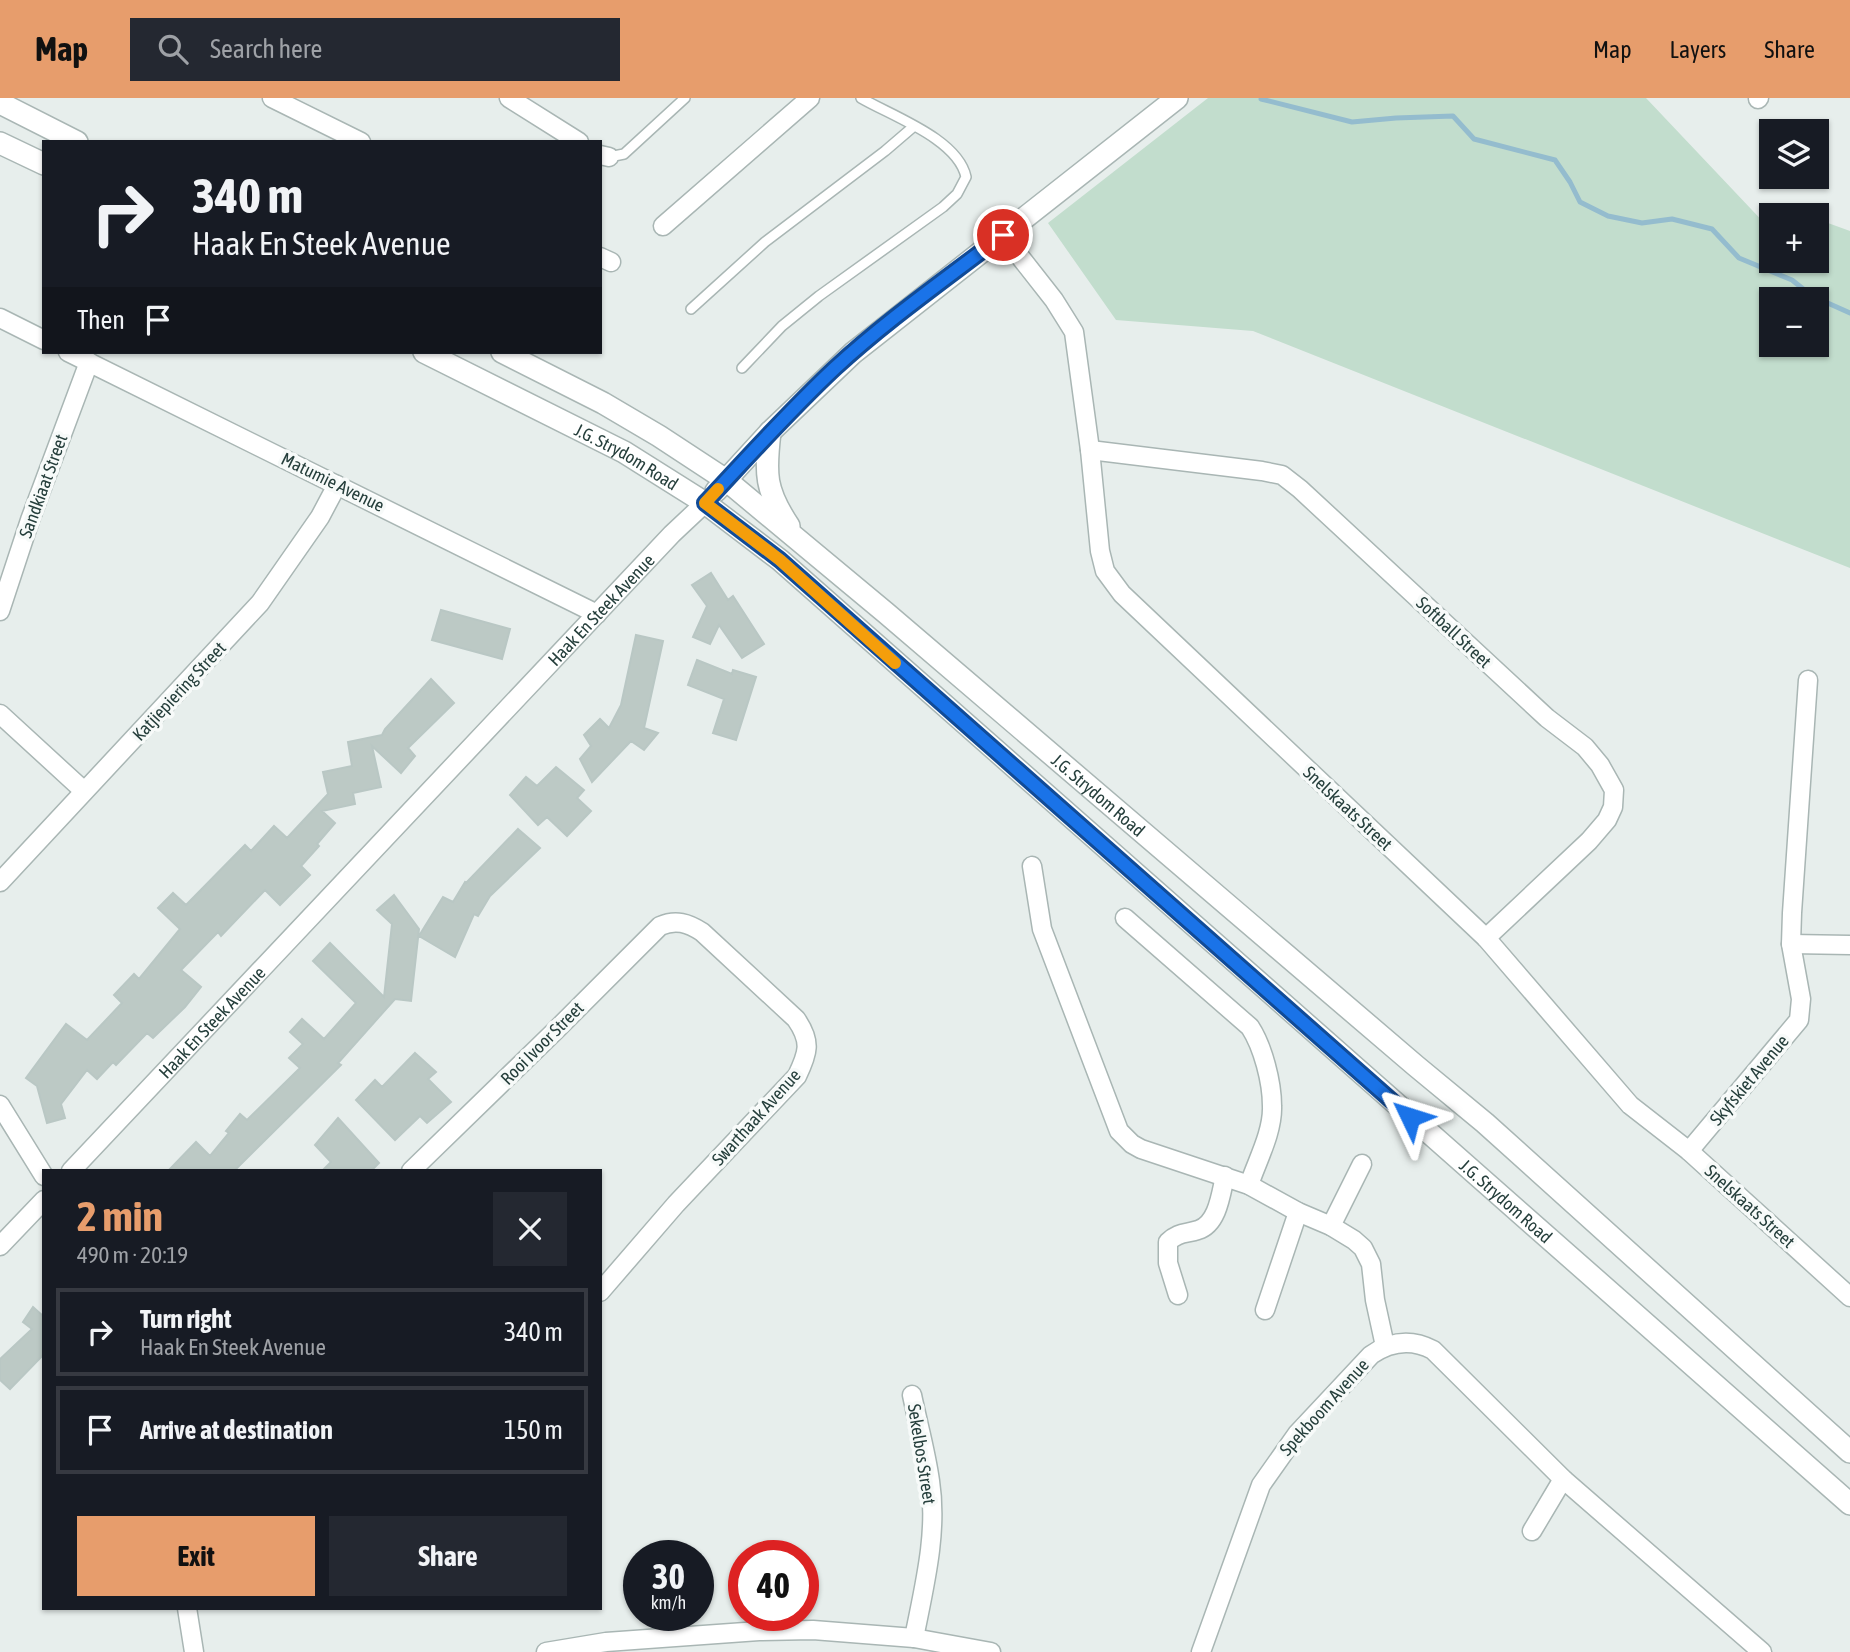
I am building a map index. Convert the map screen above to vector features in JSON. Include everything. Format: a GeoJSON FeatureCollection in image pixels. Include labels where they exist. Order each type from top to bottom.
{"type":"FeatureCollection","features":[{"type":"Feature","properties":{"kind":"street"},"geometry":{"type":"LineString","coordinates":[[272,98],[357,140]]}},
{"type":"Feature","properties":{"kind":"street"},"geometry":{"type":"LineString","coordinates":[[509,98],[576,140]]}},
{"type":"Feature","properties":{"kind":"street"},"geometry":{"type":"LineString","coordinates":[[663,226],[810,98]]}},
{"type":"Feature","properties":{"kind":"street","name":"Haak En Steek Avenue"},"geometry":{"type":"LineString","coordinates":[[73,1169],[705,503],[769,432],[853,352],[1177,98]]}},
{"type":"Feature","properties":{"kind":"street"},"geometry":{"type":"LineString","coordinates":[[0,103],[74,140]]}},
{"type":"Feature","properties":{"kind":"street"},"geometry":{"type":"LineString","coordinates":[[0,142],[42,163]]}},
{"type":"Feature","properties":{"kind":"street","name":"Snelskaats Street"},"geometry":{"type":"LineString","coordinates":[[1003,235],[1054,300],[1074,332],[1100,551],[1105,572],[1122,594],[1486,938],[1630,1105],[1689,1151],[1850,1297]]}},
{"type":"Feature","properties":{"kind":"street"},"geometry":{"type":"LineString","coordinates":[[0,318],[42,339]]}},
{"type":"Feature","properties":{"kind":"street","name":"Matumie Avenue"},"geometry":{"type":"LineString","coordinates":[[72,354],[597,614]]}},
{"type":"Feature","properties":{"kind":"street","name":"J.G. Strydom Road"},"geometry":{"type":"LineString","coordinates":[[428,354],[625,452],[705,503],[780,560],[1850,1504]]}},
{"type":"Feature","properties":{"kind":"street","name":"J.G. Strydom Road"},"geometry":{"type":"LineString","coordinates":[[506,354],[603,403],[726,480],[1485,1123],[1850,1452]]}},
{"type":"Feature","properties":{"kind":"street","name":"Sandkiaat Street"},"geometry":{"type":"LineString","coordinates":[[0,611],[30,520],[89,362]]}},
{"type":"Feature","properties":{"kind":"street"},"geometry":{"type":"LineString","coordinates":[[769,432],[767,481],[781,514],[797,539]]}},
{"type":"Feature","properties":{"kind":"street","name":"Softball Street"},"geometry":{"type":"LineString","coordinates":[[1090,450],[1282,475],[1547,718],[1585,747],[1600,765],[1614,790],[1613,807],[1607,820],[1589,841],[1486,938]]}},
{"type":"Feature","properties":{"kind":"street","name":"Katjiepiering Street"},"geometry":{"type":"LineString","coordinates":[[0,882],[260,603],[320,517],[337,485]]}},
{"type":"Feature","properties":{"kind":"street"},"geometry":{"type":"LineString","coordinates":[[1808,680],[1791,944],[1850,945]]}},
{"type":"Feature","properties":{"kind":"street"},"geometry":{"type":"LineString","coordinates":[[0,713],[84,792]]}},
{"type":"Feature","properties":{"kind":"street"},"geometry":{"type":"LineString","coordinates":[[1032,866],[1042,929],[1124,1138],[1141,1149],[1249,1185],[1298,1212],[1331,1226],[1363,1248],[1371,1264],[1375,1300],[1385,1346]]}},
{"type":"Feature","properties":{"kind":"street"},"geometry":{"type":"LineString","coordinates":[[1125,918],[1250,1027],[1261,1046],[1273,1107],[1249,1185]]}},
{"type":"Feature","properties":{"kind":"street","name":"Rooi Ivoor Street"},"geometry":{"type":"LineString","coordinates":[[413,1169],[660,926],[676,922]]}},
{"type":"Feature","properties":{"kind":"street","name":"Swarthaak Avenue"},"geometry":{"type":"LineString","coordinates":[[602,1290],[676,1204],[797,1076],[807,1055],[803,1028],[796,1019],[714,942],[692,926],[676,922]]}},
{"type":"Feature","properties":{"kind":"street","name":"Skyfskiet Avenue"},"geometry":{"type":"LineString","coordinates":[[1689,1151],[1799,1020],[1801,1006],[1791,944]]}},
{"type":"Feature","properties":{"kind":"street"},"geometry":{"type":"LineString","coordinates":[[0,1105],[42,1173]]}},
{"type":"Feature","properties":{"kind":"street"},"geometry":{"type":"LineString","coordinates":[[1331,1226],[1362,1164]]}},
{"type":"Feature","properties":{"kind":"street"},"geometry":{"type":"LineString","coordinates":[[1178,1295],[1168,1264],[1168,1242],[1180,1233],[1200,1229],[1211,1221],[1224,1176]]}},
{"type":"Feature","properties":{"kind":"street"},"geometry":{"type":"LineString","coordinates":[[0,1246],[42,1202]]}},
{"type":"Feature","properties":{"kind":"street"},"geometry":{"type":"LineString","coordinates":[[1265,1310],[1298,1212]]}},
{"type":"Feature","properties":{"kind":"street","name":"Spekboom Avenue"},"geometry":{"type":"LineString","coordinates":[[1201,1652],[1261,1485],[1297,1434],[1371,1355],[1385,1346],[1414,1342],[1433,1350],[1563,1479],[1762,1652]]}},
{"type":"Feature","properties":{"kind":"street","name":"Sekelbos Street"},"geometry":{"type":"LineString","coordinates":[[912,1395],[930,1482],[931,1512],[931,1547],[914,1638]]}},
{"type":"Feature","properties":{"kind":"street"},"geometry":{"type":"LineString","coordinates":[[1532,1531],[1563,1479]]}},
{"type":"Feature","properties":{"kind":"street"},"geometry":{"type":"LineString","coordinates":[[187,1610],[194,1652]]}},
{"type":"Feature","properties":{"kind":"street"},"geometry":{"type":"LineString","coordinates":[[546,1652],[606,1642],[726,1642],[760,1631],[813,1630],[914,1638],[991,1652]]}},
{"type":"Feature","properties":{"kind":"lane"},"geometry":{"type":"LineString","coordinates":[[605,156],[625,154],[685,98]]}},
{"type":"Feature","properties":{"kind":"lane"},"geometry":{"type":"LineString","coordinates":[[742,368],[782,326],[819,296],[957,194],[966,177],[962,163],[943,144],[861,98]]}},
{"type":"Feature","properties":{"kind":"lane"},"geometry":{"type":"LineString","coordinates":[[691,309],[765,242],[877,158],[913,127]]}},
{"type":"Feature","properties":{"kind":"green space"},"geometry":{"type":"Polygon","coordinates":[[[1208,98],[1646,98],[1759,217],[1759,273],[1829,273],[1829,223],[1850,231],[1850,568],[1253,331],[1116,320],[1048,223],[1208,98]]]}},
{"type":"Feature","properties":{"kind":"building"},"geometry":{"type":"Polygon","coordinates":[[[711,573],[728,600],[733,596],[764,644],[742,658],[719,625],[710,644],[693,637],[707,606],[692,585],[711,573]]]}},
{"type":"Feature","properties":{"kind":"building"},"geometry":{"type":"Polygon","coordinates":[[[441,610],[510,629],[502,659],[432,640],[441,610]]]}},
{"type":"Feature","properties":{"kind":"building"},"geometry":{"type":"Polygon","coordinates":[[[636,635],[663,641],[644,728],[658,733],[644,750],[631,741],[592,782],[580,759],[591,746],[584,735],[600,719],[609,728],[621,705],[636,635]]]}},
{"type":"Feature","properties":{"kind":"building"},"geometry":{"type":"Polygon","coordinates":[[[697,660],[732,674],[733,670],[756,677],[736,740],[713,733],[724,699],[688,685],[697,660]]]}},
{"type":"Feature","properties":{"kind":"building"},"geometry":{"type":"Polygon","coordinates":[[[431,679],[454,703],[408,748],[415,756],[401,773],[372,746],[381,787],[353,793],[355,804],[322,811],[335,823],[301,866],[310,875],[280,905],[265,890],[221,936],[218,932],[181,970],[201,987],[185,1007],[153,1038],[147,1033],[116,1065],[113,1062],[97,1079],[87,1070],[61,1104],[65,1118],[47,1123],[37,1086],[26,1078],[66,1024],[87,1040],[122,1003],[114,995],[134,974],[139,979],[180,929],[158,908],[173,893],[186,905],[245,845],[251,851],[274,826],[287,838],[328,794],[323,772],[352,766],[348,742],[382,735],[431,679]]]}},
{"type":"Feature","properties":{"kind":"building"},"geometry":{"type":"Polygon","coordinates":[[[556,767],[584,790],[577,798],[591,811],[567,836],[547,817],[538,825],[510,795],[526,777],[537,786],[556,767]]]}},
{"type":"Feature","properties":{"kind":"building"},"geometry":{"type":"Polygon","coordinates":[[[518,829],[540,848],[490,896],[478,916],[474,914],[455,957],[419,936],[443,897],[453,902],[465,882],[518,829]]]}},
{"type":"Feature","properties":{"kind":"building"},"geometry":{"type":"Polygon","coordinates":[[[394,895],[419,929],[411,1001],[395,999],[338,1063],[341,1065],[236,1169],[170,1169],[196,1142],[210,1156],[240,1114],[247,1120],[300,1068],[289,1058],[303,1044],[290,1032],[302,1019],[324,1039],[356,1003],[313,961],[330,943],[384,997],[392,924],[377,910],[394,895]]]}},
{"type":"Feature","properties":{"kind":"building"},"geometry":{"type":"Polygon","coordinates":[[[415,1053],[436,1072],[428,1079],[451,1102],[427,1123],[420,1116],[395,1140],[356,1100],[375,1080],[382,1087],[415,1053]]]}},
{"type":"Feature","properties":{"kind":"building"},"geometry":{"type":"Polygon","coordinates":[[[338,1118],[379,1163],[373,1169],[324,1169],[331,1162],[315,1145],[338,1118]]]}},
{"type":"Feature","properties":{"kind":"building"},"geometry":{"type":"Polygon","coordinates":[[[33,1307],[42,1315],[42,1356],[10,1389],[0,1380],[0,1359],[32,1329],[23,1322],[33,1307]]]}},
{"type":"Feature","properties":{"kind":"waterway"},"geometry":{"type":"LineString","coordinates":[[1261,99],[1352,122],[1453,116],[1474,139],[1555,160],[1580,202],[1608,216],[1642,223],[1672,219],[1712,229],[1739,258],[1792,280],[1812,296],[1850,313]]}},
{"type":"Feature","properties":{"kind":"slow traffic"},"geometry":{"type":"LineString","coordinates":[[718,489],[705,503],[780,560],[895,663]]}},
{"type":"Feature","properties":{"kind":"route"},"geometry":{"type":"LineString","coordinates":[[1003,235],[853,352],[769,432],[705,503],[780,560],[1410,1117]]}}]}
